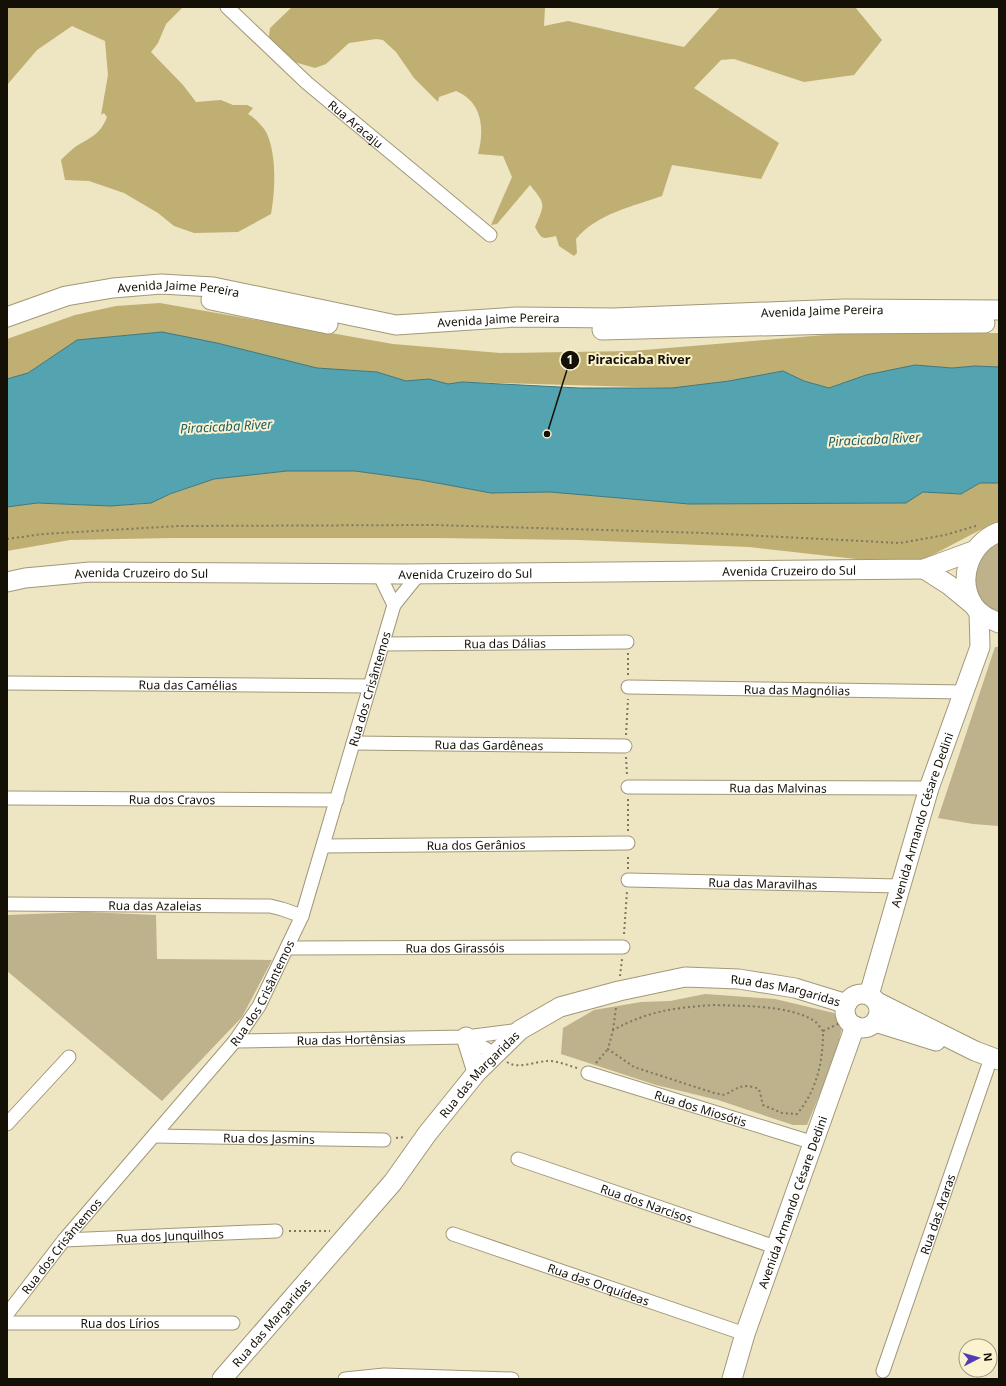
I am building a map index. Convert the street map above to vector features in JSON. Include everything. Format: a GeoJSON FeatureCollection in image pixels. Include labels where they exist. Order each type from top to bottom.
{"type":"FeatureCollection","features":[{"type":"Feature","properties":{"kind":"street","name":"Rua Aracaju"},"geometry":{"type":"LineString","coordinates":[[227,7],[307,83],[490,235]]}},
{"type":"Feature","properties":{"kind":"street","name":"Avenida Jaime Pereira"},"geometry":{"type":"LineString","coordinates":[[7,317],[66,296],[113,288],[161,284],[213,287],[396,325],[516,317],[614,318],[844,309],[999,310]]}},
{"type":"Feature","properties":{"kind":"street","name":"Avenida Jaime Pereira"},"geometry":{"type":"LineString","coordinates":[[7,329],[71,306],[112,298],[159,295],[214,301],[272,314],[398,336],[511,329],[621,330],[837,324],[999,323]]}},
{"type":"Feature","properties":{"kind":"street"},"geometry":{"type":"LineString","coordinates":[[973,551],[990,536],[992,527]]}},
{"type":"Feature","properties":{"kind":"street","name":"Avenida Cruzeiro do Sul"},"geometry":{"type":"LineString","coordinates":[[7,582],[25,578],[90,572],[419,574],[924,568],[973,551]]}},
{"type":"Feature","properties":{"kind":"street","name":"Avenida Armando Césare Dedini"},"geometry":{"type":"LineString","coordinates":[[973,551],[965,574],[967,589],[976,608],[980,647]]}},
{"type":"Feature","properties":{"kind":"street"},"geometry":{"type":"LineString","coordinates":[[924,568],[949,585],[988,618],[999,625]]}},
{"type":"Feature","properties":{"kind":"street"},"geometry":{"type":"LineString","coordinates":[[379,574],[394,605]]}},
{"type":"Feature","properties":{"kind":"street","name":"Rua dos Crisântemos"},"geometry":{"type":"LineString","coordinates":[[7,1314],[64,1240],[236,1041],[259,1006],[302,916],[324,846],[394,605],[419,574]]}},
{"type":"Feature","properties":{"kind":"street","name":"Avenida Armando Césare Dedini"},"geometry":{"type":"LineString","coordinates":[[873,999],[899,886],[929,788],[965,692],[980,647],[999,625]]}},
{"type":"Feature","properties":{"kind":"street","name":"Rua das Dálias"},"geometry":{"type":"LineString","coordinates":[[383,644],[627,642]]}},
{"type":"Feature","properties":{"kind":"street","name":"Rua das Camélias"},"geometry":{"type":"LineString","coordinates":[[7,683],[370,686]]}},
{"type":"Feature","properties":{"kind":"street","name":"Rua das Magnólias"},"geometry":{"type":"LineString","coordinates":[[628,687],[965,692]]}},
{"type":"Feature","properties":{"kind":"street","name":"Rua das Gardêneas"},"geometry":{"type":"LineString","coordinates":[[353,743],[625,746]]}},
{"type":"Feature","properties":{"kind":"street","name":"Rua das Malvinas"},"geometry":{"type":"LineString","coordinates":[[628,787],[929,788]]}},
{"type":"Feature","properties":{"kind":"street","name":"Rua dos Cravos"},"geometry":{"type":"LineString","coordinates":[[7,798],[337,800]]}},
{"type":"Feature","properties":{"kind":"street","name":"Rua dos Gerânios"},"geometry":{"type":"LineString","coordinates":[[324,846],[628,843]]}},
{"type":"Feature","properties":{"kind":"street","name":"Rua das Maravilhas"},"geometry":{"type":"LineString","coordinates":[[628,880],[899,886]]}},
{"type":"Feature","properties":{"kind":"street","name":"Rua das Azaleias"},"geometry":{"type":"LineString","coordinates":[[7,904],[270,906],[302,916]]}},
{"type":"Feature","properties":{"kind":"street","name":"Rua dos Girassóis"},"geometry":{"type":"LineString","coordinates":[[287,948],[623,947]]}},
{"type":"Feature","properties":{"kind":"street","name":"Rua das Margaridas"},"geometry":{"type":"LineString","coordinates":[[222,1379],[352,1231],[477,1072],[520,1030],[560,1007],[684,977],[739,979],[795,988],[850,1016]]}},
{"type":"Feature","properties":{"kind":"street"},"geometry":{"type":"LineString","coordinates":[[873,999],[879,1013],[875,1022],[866,1027],[850,1016],[854,996],[859,994],[873,999],[988,1056]]}},
{"type":"Feature","properties":{"kind":"street","name":"Avenida Armando Césare Dedini"},"geometry":{"type":"LineString","coordinates":[[732,1379],[744,1334],[814,1143],[850,1016]]}},
{"type":"Feature","properties":{"kind":"street"},"geometry":{"type":"LineString","coordinates":[[875,1022],[988,1056]]}},
{"type":"Feature","properties":{"kind":"street","name":"Rua das Hortênsias"},"geometry":{"type":"LineString","coordinates":[[236,1041],[466,1037],[520,1030]]}},
{"type":"Feature","properties":{"kind":"street"},"geometry":{"type":"LineString","coordinates":[[466,1037],[496,1055]]}},
{"type":"Feature","properties":{"kind":"street"},"geometry":{"type":"LineString","coordinates":[[466,1037],[477,1072]]}},
{"type":"Feature","properties":{"kind":"street","name":"Rua das Araras"},"geometry":{"type":"LineString","coordinates":[[883,1371],[988,1056]]}},
{"type":"Feature","properties":{"kind":"street"},"geometry":{"type":"LineString","coordinates":[[7,1124],[69,1057]]}},
{"type":"Feature","properties":{"kind":"street","name":"Rua dos Miosótis"},"geometry":{"type":"LineString","coordinates":[[588,1073],[814,1143]]}},
{"type":"Feature","properties":{"kind":"street","name":"Rua dos Jasmins"},"geometry":{"type":"LineString","coordinates":[[154,1136],[384,1140]]}},
{"type":"Feature","properties":{"kind":"street","name":"Rua dos Narcisos"},"geometry":{"type":"LineString","coordinates":[[518,1159],[775,1247]]}},
{"type":"Feature","properties":{"kind":"street","name":"Rua dos Junquilhos"},"geometry":{"type":"LineString","coordinates":[[64,1240],[276,1231]]}},
{"type":"Feature","properties":{"kind":"street","name":"Rua das Orquídeas"},"geometry":{"type":"LineString","coordinates":[[453,1234],[744,1334]]}},
{"type":"Feature","properties":{"kind":"street","name":"Rua dos Lírios"},"geometry":{"type":"LineString","coordinates":[[7,1323],[233,1323]]}},
{"type":"Feature","properties":{"kind":"street"},"geometry":{"type":"LineString","coordinates":[[344,1379],[384,1375],[512,1379]]}},
{"type":"Feature","properties":{"kind":"path"},"geometry":{"type":"LineString","coordinates":[[7,538],[43,534],[178,526],[435,526],[705,533],[900,543],[992,527]]}},
{"type":"Feature","properties":{"kind":"path"},"geometry":{"type":"LineString","coordinates":[[496,1055],[510,1064],[522,1065],[550,1061],[562,1063],[588,1073],[608,1049],[613,1030],[636,1018],[660,1011],[713,1005],[747,1006],[797,1013],[814,1020],[823,1031],[822,1064],[805,1104],[797,1114],[782,1113],[763,1105],[759,1089],[749,1085],[738,1087],[725,1095],[714,1093],[634,1067],[608,1049]]}},
{"type":"Feature","properties":{"kind":"path"},"geometry":{"type":"LineString","coordinates":[[823,1031],[850,1016]]}},
{"type":"Feature","properties":{"kind":"path"},"geometry":{"type":"LineString","coordinates":[[276,1231],[352,1231]]}},
{"type":"Feature","properties":{"kind":"shaded area"},"geometry":{"type":"Polygon","coordinates":[[[7,7],[183,7],[166,24],[158,43],[151,52],[183,85],[196,102],[221,100],[233,105],[247,105],[253,108],[248,114],[254,118],[266,131],[274,163],[274,185],[271,214],[238,232],[194,233],[174,226],[158,213],[124,193],[89,181],[65,180],[61,160],[75,147],[98,132],[107,117],[104,113],[101,115],[108,75],[105,41],[72,26],[37,50],[7,85],[7,7]]]}},
{"type":"Feature","properties":{"kind":"shaded area"},"geometry":{"type":"Polygon","coordinates":[[[292,7],[545,7],[544,26],[568,21],[684,47],[720,7],[855,7],[882,40],[854,75],[804,82],[734,59],[721,60],[694,88],[779,143],[761,179],[672,165],[662,196],[628,207],[594,223],[584,230],[576,239],[577,253],[574,256],[559,246],[556,236],[543,238],[537,231],[535,227],[541,213],[542,204],[539,197],[530,185],[497,224],[491,225],[512,177],[503,156],[478,154],[481,135],[479,117],[476,109],[465,96],[456,91],[439,97],[438,102],[414,78],[396,52],[383,40],[376,39],[349,43],[326,64],[315,68],[291,61],[274,46],[269,36],[270,28],[292,7]]]}},
{"type":"Feature","properties":{"kind":"shaded area"},"geometry":{"type":"Polygon","coordinates":[[[160,303],[393,344],[500,353],[632,351],[836,334],[999,333],[999,367],[975,366],[952,368],[915,365],[866,375],[829,388],[804,381],[783,371],[729,381],[672,388],[462,382],[448,384],[429,379],[406,381],[377,372],[317,368],[217,343],[161,332],[77,340],[28,373],[7,379],[7,339],[75,315],[116,306],[160,303]]]}},
{"type":"Feature","properties":{"kind":"shaded area"},"geometry":{"type":"Polygon","coordinates":[[[287,471],[355,471],[421,480],[491,493],[550,492],[689,504],[906,503],[923,492],[961,494],[980,483],[999,483],[999,525],[980,530],[923,560],[856,559],[749,547],[579,540],[438,538],[171,538],[70,540],[7,551],[7,507],[37,503],[111,506],[143,504],[214,479],[287,471]]]}},
{"type":"Feature","properties":{"kind":"shaded area"},"geometry":{"type":"Polygon","coordinates":[[[999,538],[999,617],[995,615],[975,595],[973,567],[978,555],[999,538]]]}},
{"type":"Feature","properties":{"kind":"shaded area"},"geometry":{"type":"Polygon","coordinates":[[[995,647],[999,647],[999,826],[973,824],[938,818],[995,647]]]}},
{"type":"Feature","properties":{"kind":"shaded area"},"geometry":{"type":"Polygon","coordinates":[[[85,912],[156,915],[157,959],[272,960],[242,1017],[162,1101],[7,971],[7,915],[85,912]]]}},
{"type":"Feature","properties":{"kind":"shaded area"},"geometry":{"type":"Polygon","coordinates":[[[705,994],[775,999],[834,1013],[842,1028],[835,1057],[807,1125],[793,1125],[718,1100],[656,1085],[561,1054],[563,1028],[594,1010],[641,1002],[670,1001],[705,994]]]}},
{"type":"Feature","properties":{"kind":"water"},"geometry":{"type":"Polygon","coordinates":[[[162,332],[217,343],[317,368],[377,372],[406,381],[429,379],[448,384],[462,382],[579,388],[672,388],[729,381],[783,371],[804,381],[829,388],[866,375],[915,365],[952,368],[975,366],[999,367],[999,483],[980,483],[961,494],[923,492],[906,503],[689,504],[550,492],[491,493],[421,480],[355,471],[287,471],[214,479],[170,494],[151,503],[111,506],[37,503],[7,507],[7,379],[28,373],[77,340],[162,332]]]}},
{"type":"Feature","properties":{"kind":"place","name":"Piracicaba River"},"geometry":{"type":"Point","coordinates":[547,434]}}]}
